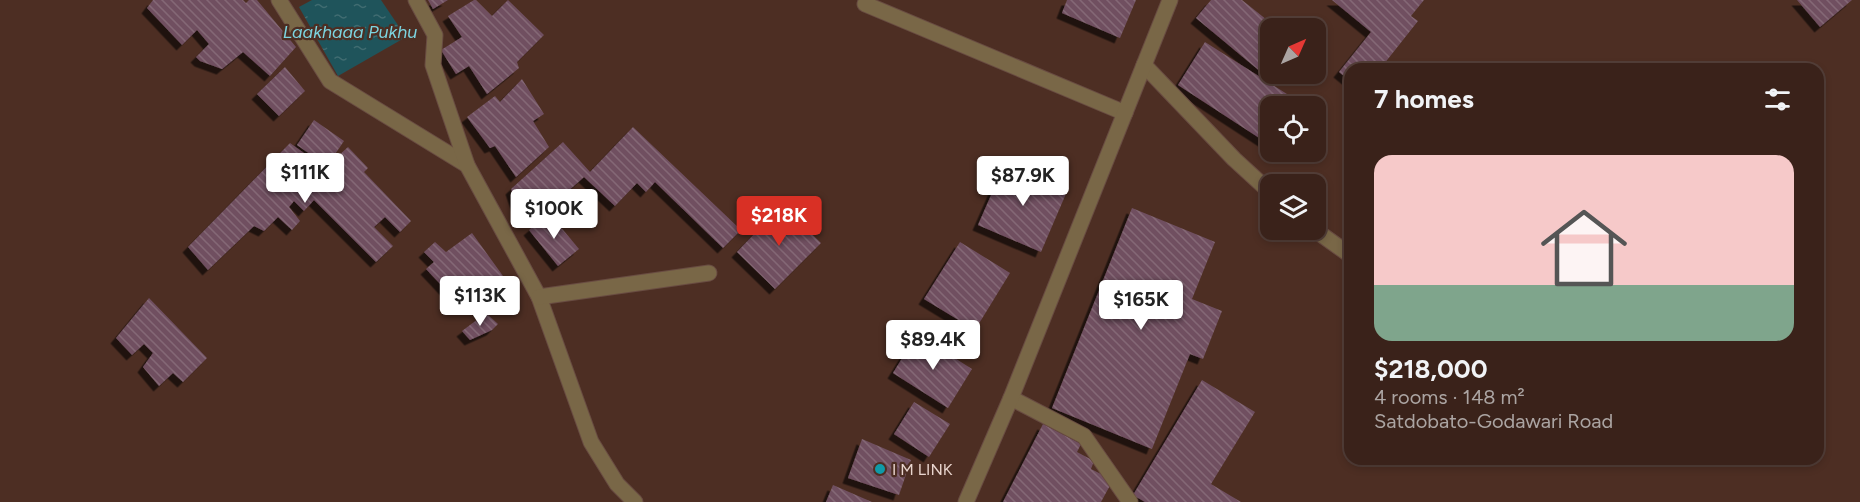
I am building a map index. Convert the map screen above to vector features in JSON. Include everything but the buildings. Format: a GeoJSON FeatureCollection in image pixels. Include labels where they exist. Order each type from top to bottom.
{"type":"FeatureCollection","features":[{"type":"Feature","properties":{"kind":"street"},"geometry":{"type":"LineString","coordinates":[[279,0],[330,81],[467,165]]}},
{"type":"Feature","properties":{"kind":"street"},"geometry":{"type":"LineString","coordinates":[[416,0],[435,36],[433,65],[467,165],[539,297],[591,442],[617,484],[635,502]]}},
{"type":"Feature","properties":{"kind":"street"},"geometry":{"type":"LineString","coordinates":[[966,502],[1011,398],[1170,0]]}},
{"type":"Feature","properties":{"kind":"street"},"geometry":{"type":"LineString","coordinates":[[865,4],[1125,113]]}},
{"type":"Feature","properties":{"kind":"street"},"geometry":{"type":"LineString","coordinates":[[1144,65],[1234,159],[1260,183]]}},
{"type":"Feature","properties":{"kind":"street"},"geometry":{"type":"LineString","coordinates":[[1326,238],[1344,251]]}},
{"type":"Feature","properties":{"kind":"street"},"geometry":{"type":"LineString","coordinates":[[539,297],[709,273]]}},
{"type":"Feature","properties":{"kind":"street"},"geometry":{"type":"LineString","coordinates":[[1011,398],[1084,436],[1130,502]]}},
{"type":"Feature","properties":{"kind":"water","name":"Laakhaaa Pukhu"},"geometry":{"type":"Polygon","coordinates":[[[312,0],[381,0],[406,37],[338,76],[299,7],[312,0]]]}},
{"type":"Feature","properties":{"kind":"place","name":"I M LINK"},"geometry":{"type":"Point","coordinates":[880,469]}}]}
